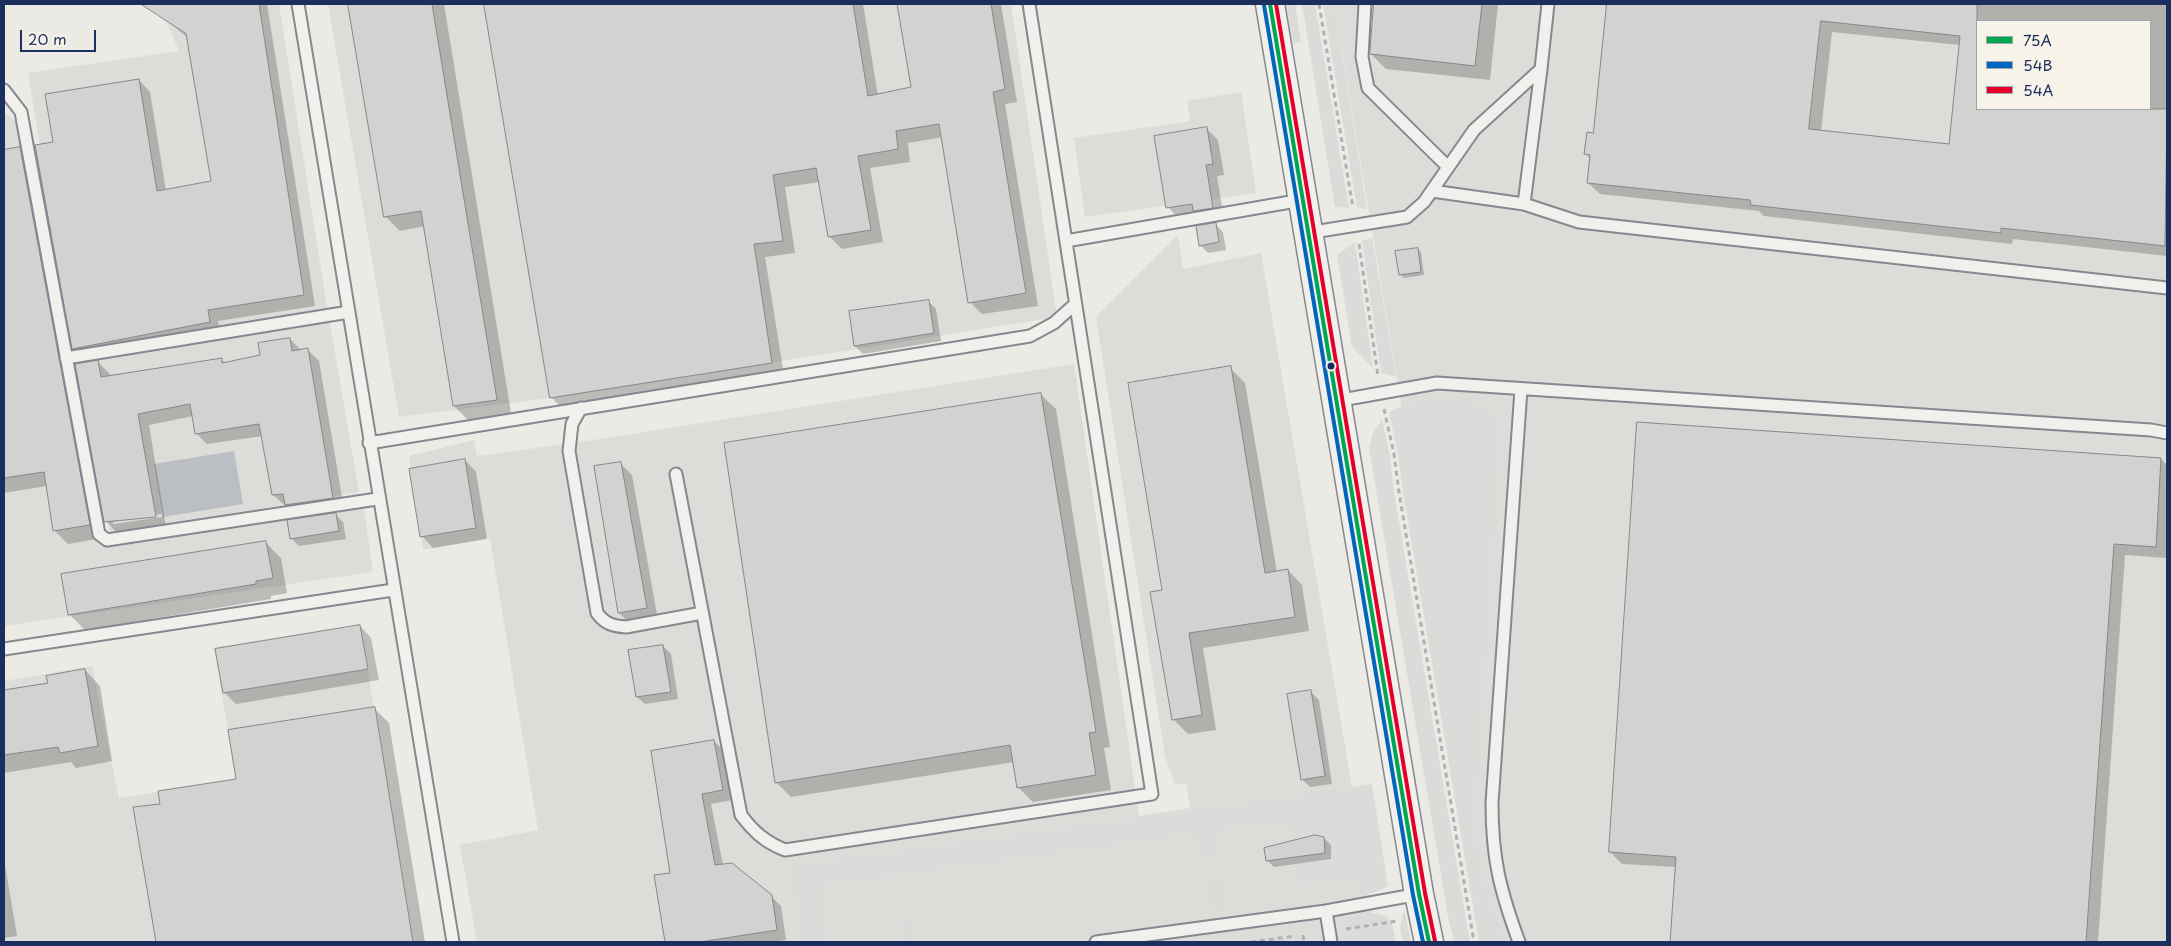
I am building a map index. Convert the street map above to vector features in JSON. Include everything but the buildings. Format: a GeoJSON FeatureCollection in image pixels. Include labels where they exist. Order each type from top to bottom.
{"type":"FeatureCollection","features":[{"type":"Feature","properties":{"kind":"street"},"geometry":{"type":"LineString","coordinates":[[1270,4],[1307,234],[1419,894],[1429,942]]}},
{"type":"Feature","properties":{"kind":"lane"},"geometry":{"type":"LineString","coordinates":[[298,4],[393,590],[453,942]]}},
{"type":"Feature","properties":{"kind":"lane"},"geometry":{"type":"LineString","coordinates":[[676,474],[741,815],[754,832],[769,844],[785,850],[1152,794],[1074,305],[1029,4]]}},
{"type":"Feature","properties":{"kind":"lane"},"geometry":{"type":"LineString","coordinates":[[1365,4],[1362,57],[1368,88],[1448,167]]}},
{"type":"Feature","properties":{"kind":"lane"},"geometry":{"type":"LineString","coordinates":[[1524,204],[1548,4]]}},
{"type":"Feature","properties":{"kind":"lane"},"geometry":{"type":"LineString","coordinates":[[1307,234],[1407,217],[1424,202],[1474,130],[1541,69]]}},
{"type":"Feature","properties":{"kind":"lane"},"geometry":{"type":"LineString","coordinates":[[4,90],[22,112],[98,534],[107,540],[378,499]]}},
{"type":"Feature","properties":{"kind":"lane"},"geometry":{"type":"LineString","coordinates":[[1432,191],[1524,204],[1579,222],[2167,288]]}},
{"type":"Feature","properties":{"kind":"lane"},"geometry":{"type":"LineString","coordinates":[[1066,242],[1302,200]]}},
{"type":"Feature","properties":{"kind":"lane"},"geometry":{"type":"LineString","coordinates":[[369,443],[1030,336],[1054,323],[1074,305]]}},
{"type":"Feature","properties":{"kind":"lane"},"geometry":{"type":"LineString","coordinates":[[66,358],[349,312]]}},
{"type":"Feature","properties":{"kind":"lane"},"geometry":{"type":"LineString","coordinates":[[1336,401],[1437,383],[2151,430],[2167,433]]}},
{"type":"Feature","properties":{"kind":"lane"},"geometry":{"type":"LineString","coordinates":[[1519,942],[1496,873],[1492,838],[1493,793],[1521,389]]}},
{"type":"Feature","properties":{"kind":"lane"},"geometry":{"type":"LineString","coordinates":[[581,408],[572,424],[569,451],[597,613],[603,621],[614,626],[626,627],[702,613]]}},
{"type":"Feature","properties":{"kind":"lane"},"geometry":{"type":"LineString","coordinates":[[4,649],[393,590]]}},
{"type":"Feature","properties":{"kind":"lane"},"geometry":{"type":"LineString","coordinates":[[1096,942],[1326,911],[1419,894]]}},
{"type":"Feature","properties":{"kind":"lane"},"geometry":{"type":"LineString","coordinates":[[1326,911],[1331,942]]}},
{"type":"Feature","properties":{"kind":"path"},"geometry":{"type":"LineString","coordinates":[[1319,4],[1353,208]]}},
{"type":"Feature","properties":{"kind":"path"},"geometry":{"type":"LineString","coordinates":[[1358,242],[1377,370]]}},
{"type":"Feature","properties":{"kind":"path"},"geometry":{"type":"LineString","coordinates":[[1386,416],[1394,454],[1474,942]]}},
{"type":"Feature","properties":{"kind":"path"},"geometry":{"type":"LineString","coordinates":[[1303,935],[1304,942]]}},
{"type":"Feature","properties":{"kind":"shaded area"},"geometry":{"type":"Polygon","coordinates":[[[159,4],[279,4],[326,301],[359,492],[110,534],[75,353],[28,73],[179,51],[159,4]]]}},
{"type":"Feature","properties":{"kind":"shaded area"},"geometry":{"type":"Polygon","coordinates":[[[328,4],[1011,4],[1057,317],[550,398],[399,417],[328,4]]]}},
{"type":"Feature","properties":{"kind":"shaded area"},"geometry":{"type":"Polygon","coordinates":[[[1286,4],[1295,4],[1301,42],[1293,44],[1286,4]]]}},
{"type":"Feature","properties":{"kind":"shaded area"},"geometry":{"type":"Polygon","coordinates":[[[1302,4],[1315,4],[1349,208],[1335,207],[1302,4]]]}},
{"type":"Feature","properties":{"kind":"shaded area"},"geometry":{"type":"Polygon","coordinates":[[[1323,4],[1334,4],[1367,209],[1357,207],[1323,4]]]}},
{"type":"Feature","properties":{"kind":"shaded area"},"geometry":{"type":"Polygon","coordinates":[[[1334,4],[2167,4],[2167,942],[1487,942],[1399,390],[1334,4]]]}},
{"type":"Feature","properties":{"kind":"shaded area"},"geometry":{"type":"Polygon","coordinates":[[[1241,92],[1256,193],[1085,217],[1074,138],[1190,121],[1187,101],[1241,92]]]}},
{"type":"Feature","properties":{"kind":"shaded area"},"geometry":{"type":"Polygon","coordinates":[[[4,112],[20,125],[102,543],[364,509],[373,572],[4,626],[4,112]]]}},
{"type":"Feature","properties":{"kind":"shaded area"},"geometry":{"type":"Polygon","coordinates":[[[1178,235],[1183,269],[1261,253],[1352,787],[1376,942],[477,942],[460,845],[538,830],[490,538],[423,550],[409,456],[474,440],[477,456],[587,441],[1074,364],[1139,816],[1190,808],[1186,783],[1175,785],[1165,756],[1096,317],[1178,235]]]}},
{"type":"Feature","properties":{"kind":"shaded area"},"geometry":{"type":"Polygon","coordinates":[[[1372,238],[1396,376],[1381,373],[1362,241],[1372,238]]]}},
{"type":"Feature","properties":{"kind":"shaded area"},"geometry":{"type":"Polygon","coordinates":[[[1355,242],[1373,368],[1352,347],[1337,255],[1355,242]]]}},
{"type":"Feature","properties":{"kind":"shaded area"},"geometry":{"type":"Polygon","coordinates":[[[1457,397],[1488,409],[1502,424],[1476,812],[1480,864],[1505,942],[1479,942],[1398,454],[1389,413],[1413,402],[1457,397]]]}},
{"type":"Feature","properties":{"kind":"shaded area"},"geometry":{"type":"Polygon","coordinates":[[[1382,420],[1390,456],[1394,492],[1470,942],[1454,942],[1448,916],[1369,448],[1373,433],[1382,420]]]}},
{"type":"Feature","properties":{"kind":"shaded area"},"geometry":{"type":"Polygon","coordinates":[[[234,451],[243,504],[163,517],[154,464],[234,451]]]}},
{"type":"Feature","properties":{"kind":"shaded area"},"geometry":{"type":"Polygon","coordinates":[[[360,625],[413,942],[4,942],[4,681],[92,666],[119,798],[236,779],[214,647],[360,625]]]}},
{"type":"Feature","properties":{"kind":"shaded area"},"geometry":{"type":"Polygon","coordinates":[[[1372,784],[1388,886],[1373,893],[1357,895],[1354,883],[1342,884],[1335,882],[1293,887],[1294,870],[1286,822],[1215,832],[1218,855],[1197,857],[1194,835],[822,887],[829,942],[801,942],[789,865],[1372,784]]]}},
{"type":"Feature","properties":{"kind":"shaded area"},"geometry":{"type":"Polygon","coordinates":[[[1221,873],[1227,912],[1211,908],[1206,903],[1204,897],[1208,884],[1221,873]]]}},
{"type":"Feature","properties":{"kind":"shaded area"},"geometry":{"type":"Polygon","coordinates":[[[1404,909],[1411,942],[1403,942],[1400,927],[1404,909]]]}},
{"type":"Feature","properties":{"kind":"shaded area"},"geometry":{"type":"Polygon","coordinates":[[[1371,913],[1383,915],[1390,921],[1396,942],[1343,942],[1342,927],[1347,918],[1371,913]]]}},
{"type":"Feature","properties":{"kind":"shaded area"},"geometry":{"type":"Polygon","coordinates":[[[913,916],[919,942],[902,942],[899,923],[902,918],[913,916]]]}},
{"type":"Feature","properties":{"kind":"transit line","name":"75A"},"geometry":{"type":"LineString","coordinates":[[1270,4],[1419,894],[1429,942]]}},
{"type":"Feature","properties":{"kind":"transit line","name":"54A"},"geometry":{"type":"LineString","coordinates":[[1276,4],[1425,893],[1435,941]]}},
{"type":"Feature","properties":{"kind":"transit line","name":"54B"},"geometry":{"type":"LineString","coordinates":[[1264,5],[1413,895],[1423,942]]}}]}
